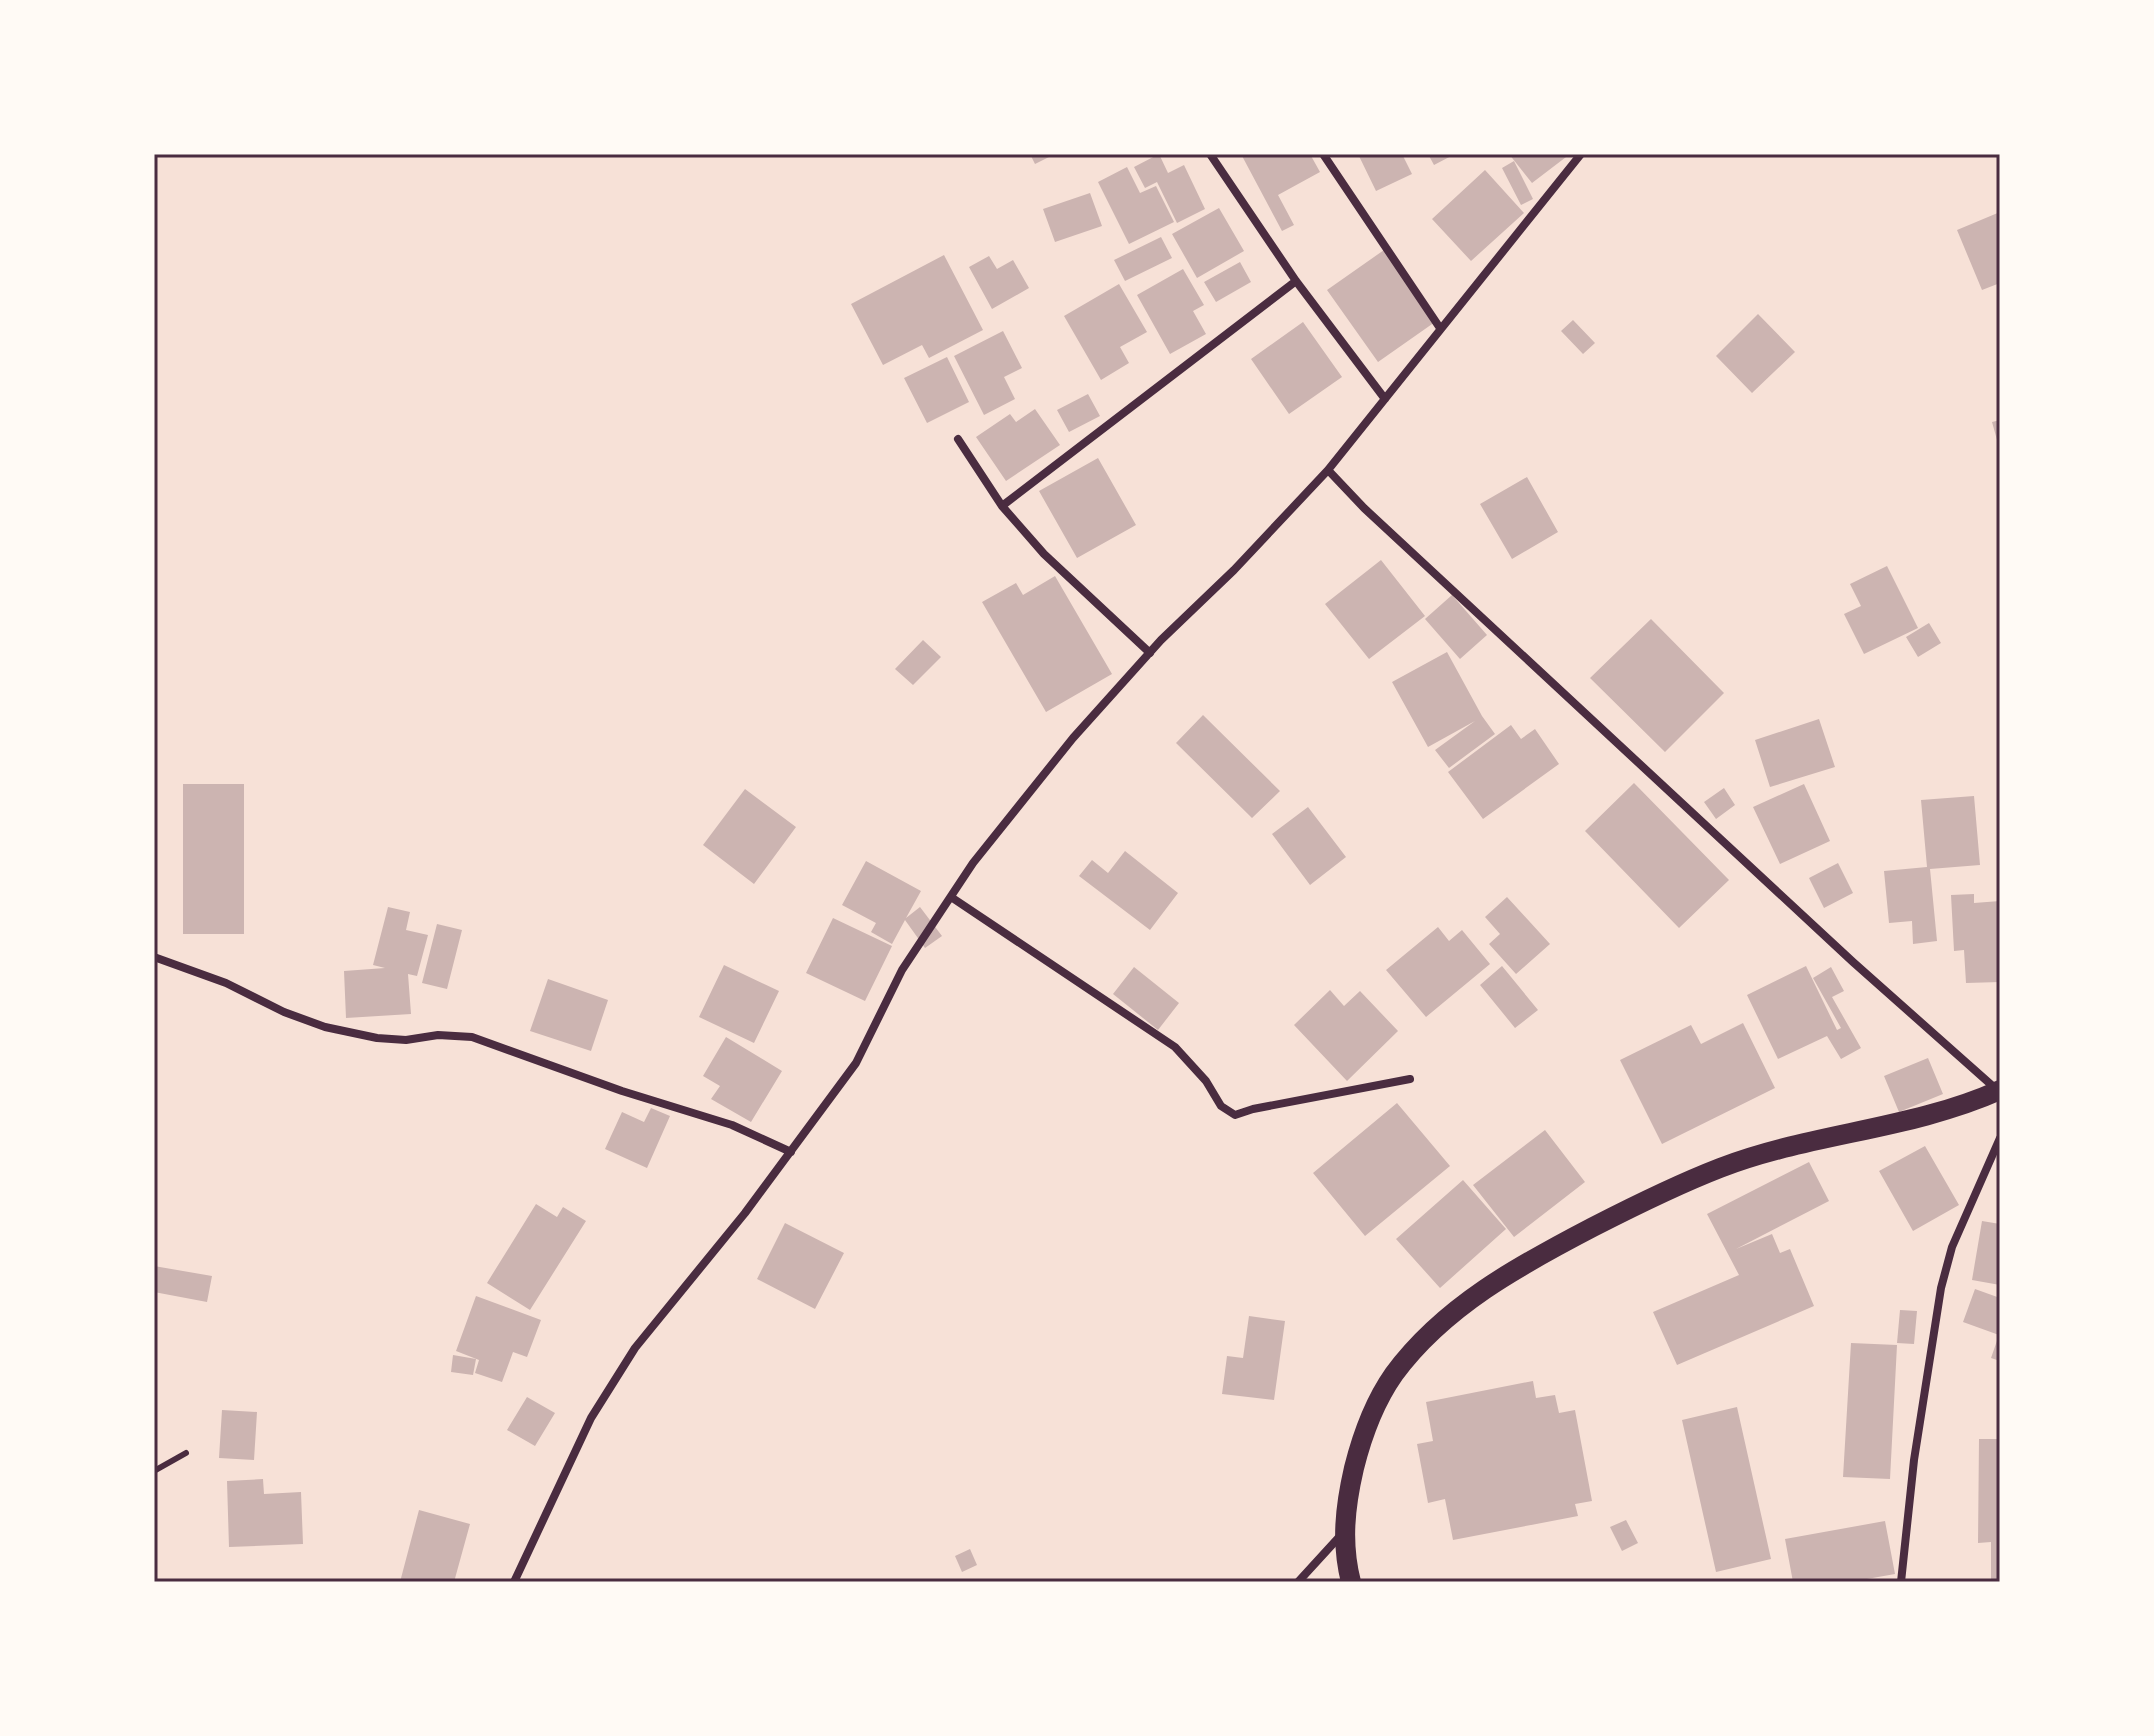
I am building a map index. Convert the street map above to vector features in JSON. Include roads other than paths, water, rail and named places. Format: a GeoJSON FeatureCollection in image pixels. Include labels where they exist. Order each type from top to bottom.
{"type":"FeatureCollection","features":[{"type":"Feature","properties":{"kind":"main road"},"geometry":{"type":"LineString","coordinates":[[1351,1582],[1343,1532],[1348,1493],[1368,1422],[1393,1375],[1419,1344],[1463,1304],[1537,1256],[1630,1208],[1721,1168],[1816,1139],[1936,1113],[1999,1090]]}},
{"type":"Feature","properties":{"kind":"street"},"geometry":{"type":"LineString","coordinates":[[1210,154],[1296,281],[1385,399]]}},
{"type":"Feature","properties":{"kind":"street"},"geometry":{"type":"LineString","coordinates":[[1323,154],[1440,328]]}},
{"type":"Feature","properties":{"kind":"street"},"geometry":{"type":"LineString","coordinates":[[514,1582],[591,1418],[635,1348],[745,1213],[856,1063],[902,970],[973,863],[1073,738],[1150,653],[1328,470],[1581,154]]}},
{"type":"Feature","properties":{"kind":"street"},"geometry":{"type":"LineString","coordinates":[[1002,506],[1296,281]]}},
{"type":"Feature","properties":{"kind":"street"},"geometry":{"type":"LineString","coordinates":[[958,439],[1002,506],[1044,554],[1150,653]]}},
{"type":"Feature","properties":{"kind":"street"},"geometry":{"type":"LineString","coordinates":[[1328,470],[1364,508],[1818,930],[1999,1090]]}},
{"type":"Feature","properties":{"kind":"street"},"geometry":{"type":"LineString","coordinates":[[951,897],[1175,1047],[1206,1081],[1221,1106],[1235,1115],[1410,1079]]}},
{"type":"Feature","properties":{"kind":"street"},"geometry":{"type":"LineString","coordinates":[[154,957],[226,983],[284,1012],[325,1027],[377,1038],[406,1040],[438,1035],[472,1037],[622,1091],[732,1125],[791,1152]]}},
{"type":"Feature","properties":{"kind":"street"},"geometry":{"type":"LineString","coordinates":[[1901,1582],[1914,1460],[1941,1288],[1952,1247],[2000,1138]]}},
{"type":"Feature","properties":{"kind":"street"},"geometry":{"type":"LineString","coordinates":[[1298,1582],[1343,1532]]}},
{"type":"Feature","properties":{"kind":"lane"},"geometry":{"type":"LineString","coordinates":[[154,1471],[186,1453]]}}]}
